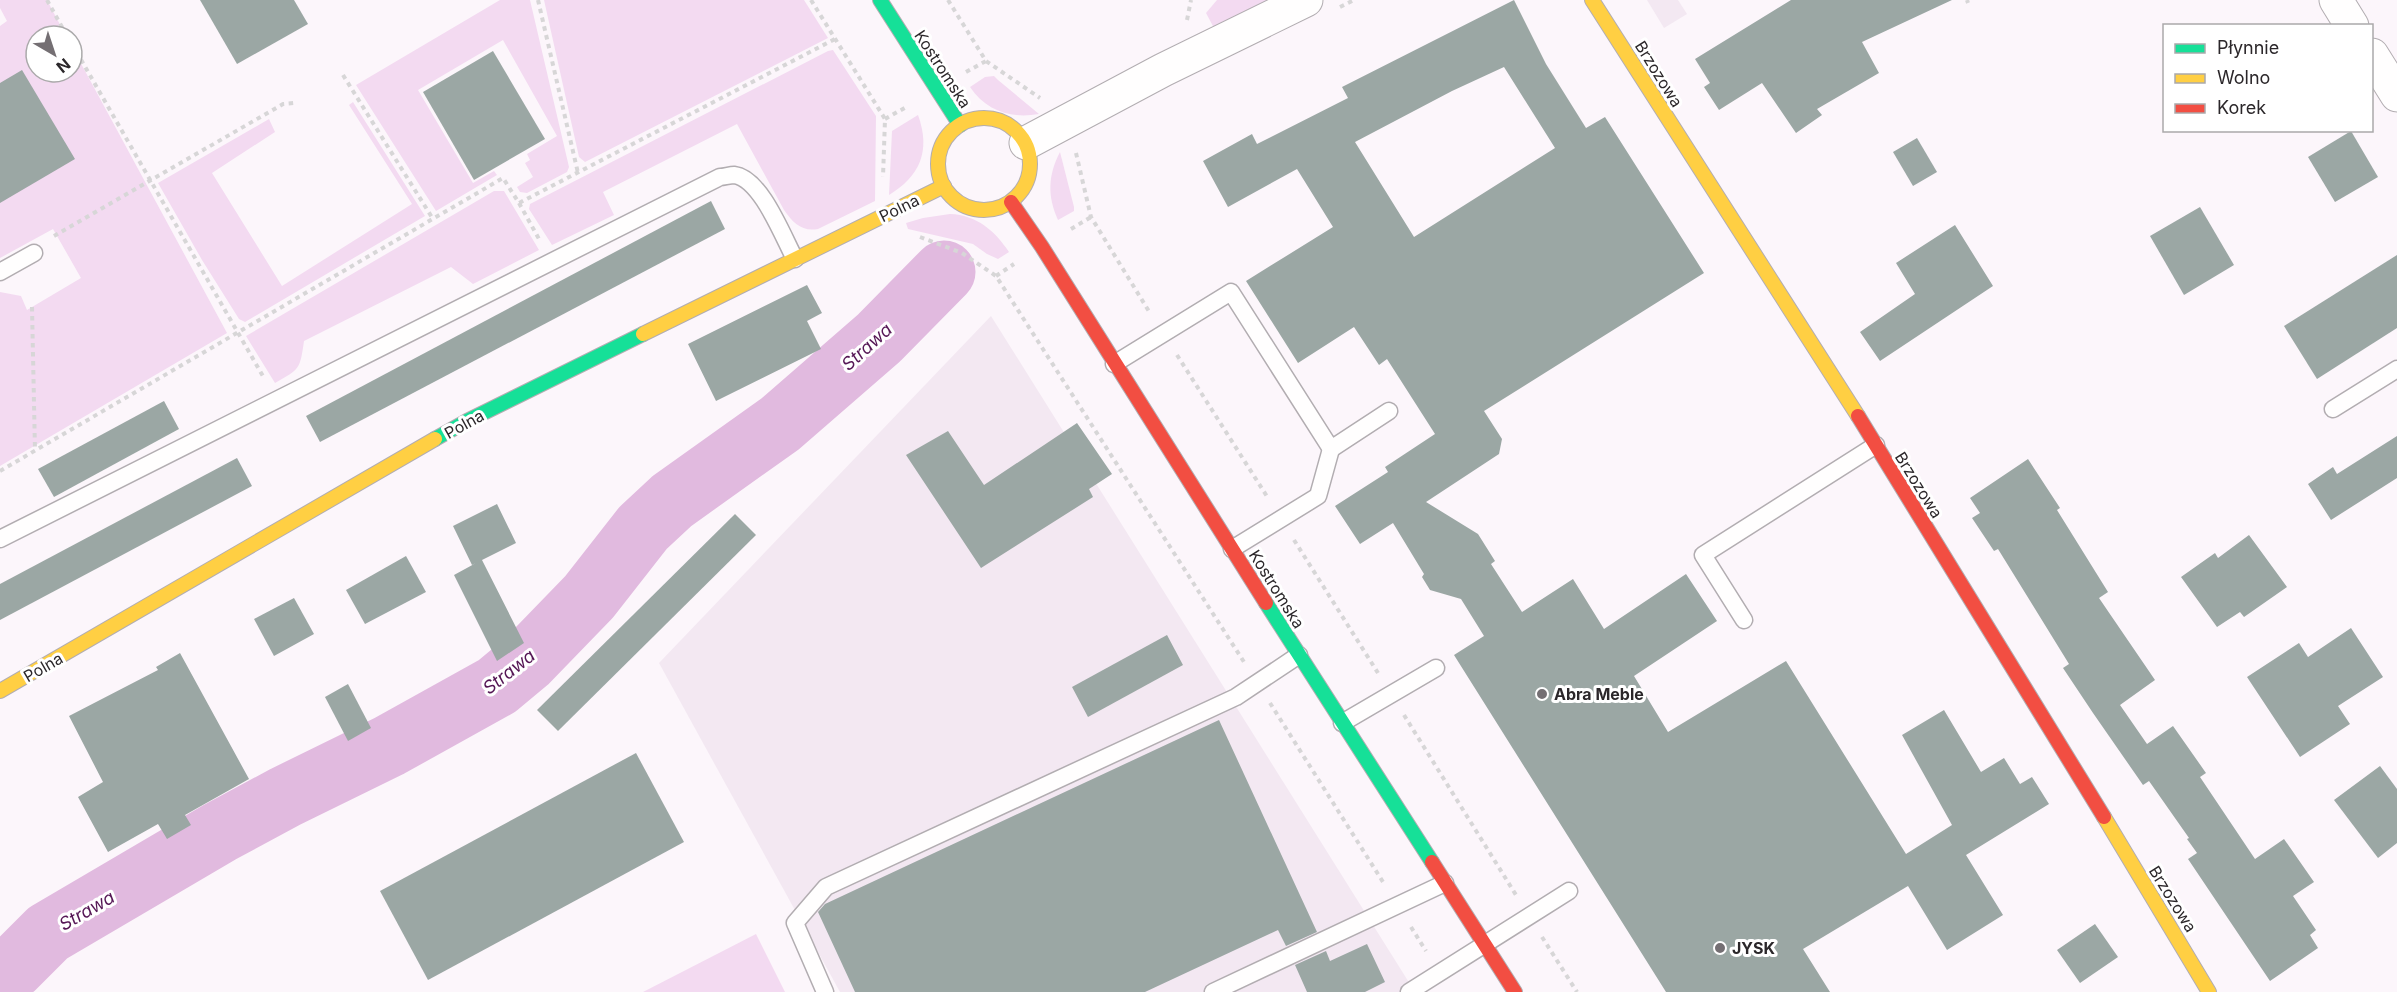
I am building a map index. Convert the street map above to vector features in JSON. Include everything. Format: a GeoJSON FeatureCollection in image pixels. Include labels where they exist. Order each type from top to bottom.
{"type":"FeatureCollection","features":[{"type":"Feature","properties":{"kind":"street","name":"Kostromska"},"geometry":{"type":"LineString","coordinates":[[880,0],[960,125]]}},
{"type":"Feature","properties":{"kind":"street"},"geometry":{"type":"LineString","coordinates":[[1026,143],[1163,70],[1306,0]]}},
{"type":"Feature","properties":{"kind":"street","name":"Brzozowa"},"geometry":{"type":"LineString","coordinates":[[1592,0],[1875,445],[2209,992]]}},
{"type":"Feature","properties":{"kind":"street"},"geometry":{"type":"LineString","coordinates":[[2336,0],[2351,24]]}},
{"type":"Feature","properties":{"kind":"street"},"geometry":{"type":"LineString","coordinates":[[2373,57],[2397,94]]}},
{"type":"Feature","properties":{"kind":"street"},"geometry":{"type":"LineString","coordinates":[[977,119],[994,119],[1009,125],[1026,143],[1030,161],[1028,180],[1018,196],[1011,202],[993,210],[974,210],[956,201],[944,186],[938,170],[940,152],[948,136],[960,125],[977,119]]}},
{"type":"Feature","properties":{"kind":"street","name":"Polna"},"geometry":{"type":"LineString","coordinates":[[0,691],[467,421],[944,186]]}},
{"type":"Feature","properties":{"kind":"street","name":"Kostromska"},"geometry":{"type":"LineString","coordinates":[[1011,202],[1042,247],[1114,364],[1515,992]]}},
{"type":"Feature","properties":{"kind":"lane"},"geometry":{"type":"LineString","coordinates":[[0,539],[720,177],[735,175],[749,182],[762,197],[795,259]]}},
{"type":"Feature","properties":{"kind":"lane"},"geometry":{"type":"LineString","coordinates":[[0,272],[34,253]]}},
{"type":"Feature","properties":{"kind":"lane"},"geometry":{"type":"LineString","coordinates":[[1114,364],[1231,292],[1331,448]]}},
{"type":"Feature","properties":{"kind":"lane"},"geometry":{"type":"LineString","coordinates":[[2333,409],[2397,369]]}},
{"type":"Feature","properties":{"kind":"lane"},"geometry":{"type":"LineString","coordinates":[[1232,549],[1318,496],[1331,448],[1389,411]]}},
{"type":"Feature","properties":{"kind":"lane"},"geometry":{"type":"LineString","coordinates":[[1744,620],[1704,555],[1875,445]]}},
{"type":"Feature","properties":{"kind":"lane"},"geometry":{"type":"LineString","coordinates":[[825,992],[795,923],[826,887],[1236,697],[1299,655]]}},
{"type":"Feature","properties":{"kind":"lane"},"geometry":{"type":"LineString","coordinates":[[1342,723],[1436,668]]}},
{"type":"Feature","properties":{"kind":"lane"},"geometry":{"type":"LineString","coordinates":[[1213,992],[1445,883]]}},
{"type":"Feature","properties":{"kind":"lane"},"geometry":{"type":"LineString","coordinates":[[1409,992],[1569,891]]}},
{"type":"Feature","properties":{"kind":"path"},"geometry":{"type":"LineString","coordinates":[[47,0],[61,24]]}},
{"type":"Feature","properties":{"kind":"path"},"geometry":{"type":"LineString","coordinates":[[538,0],[578,173]]}},
{"type":"Feature","properties":{"kind":"path"},"geometry":{"type":"LineString","coordinates":[[811,0],[885,119],[882,196],[897,228],[963,253],[996,276],[1440,972]]}},
{"type":"Feature","properties":{"kind":"path"},"geometry":{"type":"LineString","coordinates":[[948,0],[986,61],[1051,106],[1076,153],[1091,217],[1577,992]]}},
{"type":"Feature","properties":{"kind":"path"},"geometry":{"type":"LineString","coordinates":[[519,203],[835,39]]}},
{"type":"Feature","properties":{"kind":"path"},"geometry":{"type":"LineString","coordinates":[[84,65],[276,400]]}},
{"type":"Feature","properties":{"kind":"path"},"geometry":{"type":"LineString","coordinates":[[343,75],[433,219]]}},
{"type":"Feature","properties":{"kind":"path"},"geometry":{"type":"LineString","coordinates":[[34,253],[56,234],[283,104],[294,103]]}},
{"type":"Feature","properties":{"kind":"path"},"geometry":{"type":"LineString","coordinates":[[0,471],[503,178],[551,261]]}},
{"type":"Feature","properties":{"kind":"path"},"geometry":{"type":"LineString","coordinates":[[32,307],[35,451]]}},
{"type":"Feature","properties":{"kind":"shaded area"},"geometry":{"type":"Polygon","coordinates":[[[0,0],[47,0],[60,24],[24,24],[24,84],[84,84],[84,69],[227,333],[0,466],[0,292],[21,296],[27,310],[81,278],[53,229],[0,258],[0,26],[7,21],[0,8],[0,0]]]}},
{"type":"Feature","properties":{"kind":"shaded area"},"geometry":{"type":"Polygon","coordinates":[[[500,0],[530,0],[569,167],[567,172],[527,193],[520,192],[517,187],[533,177],[525,163],[530,160],[527,154],[557,136],[503,40],[418,90],[473,183],[494,171],[497,175],[436,211],[356,85],[500,0]]]}},
{"type":"Feature","properties":{"kind":"shaded area"},"geometry":{"type":"Polygon","coordinates":[[[544,0],[804,0],[828,38],[585,162],[579,157],[544,0]]]}},
{"type":"Feature","properties":{"kind":"shaded area"},"geometry":{"type":"Polygon","coordinates":[[[1217,0],[1270,0],[1214,28],[1206,13],[1217,0]]]}},
{"type":"Feature","properties":{"kind":"shaded area"},"geometry":{"type":"Polygon","coordinates":[[[1647,0],[1678,0],[1687,14],[1664,28],[1647,0]]]}},
{"type":"Feature","properties":{"kind":"shaded area"},"geometry":{"type":"Polygon","coordinates":[[[833,50],[876,116],[875,201],[818,229],[803,228],[784,210],[737,124],[603,192],[614,215],[552,245],[529,209],[530,204],[833,50]]]}},
{"type":"Feature","properties":{"kind":"shaded area"},"geometry":{"type":"Polygon","coordinates":[[[994,76],[1039,114],[1019,115],[1000,111],[984,102],[970,87],[985,77],[994,76]]]}},
{"type":"Feature","properties":{"kind":"shaded area"},"geometry":{"type":"Polygon","coordinates":[[[353,102],[425,216],[245,322],[239,319],[158,183],[269,119],[275,132],[212,173],[282,286],[412,204],[349,105],[353,102]]]}},
{"type":"Feature","properties":{"kind":"shaded area"},"geometry":{"type":"Polygon","coordinates":[[[918,115],[923,140],[920,161],[908,180],[889,195],[892,131],[918,115]]]}},
{"type":"Feature","properties":{"kind":"shaded area"},"geometry":{"type":"Polygon","coordinates":[[[1060,152],[1074,211],[1058,220],[1054,211],[1050,186],[1053,169],[1060,152]]]}},
{"type":"Feature","properties":{"kind":"shaded area"},"geometry":{"type":"Polygon","coordinates":[[[494,191],[504,191],[539,250],[473,284],[451,267],[304,341],[300,363],[294,371],[275,383],[246,336],[494,191]]]}},
{"type":"Feature","properties":{"kind":"shaded area"},"geometry":{"type":"Polygon","coordinates":[[[950,214],[969,217],[984,225],[998,237],[1009,252],[998,259],[973,244],[908,229],[906,223],[950,214]]]}},
{"type":"Feature","properties":{"kind":"shaded area"},"geometry":{"type":"Polygon","coordinates":[[[942,266],[953,275],[896,331],[876,316],[891,314],[942,266]]]}},
{"type":"Feature","properties":{"kind":"shaded area"},"geometry":{"type":"Polygon","coordinates":[[[991,316],[1415,992],[840,992],[659,663],[991,316]]]}},
{"type":"Feature","properties":{"kind":"shaded area"},"geometry":{"type":"Polygon","coordinates":[[[756,934],[785,992],[643,992],[756,934]]]}},
{"type":"Feature","properties":{"kind":"building"},"geometry":{"type":"Polygon","coordinates":[[[200,0],[294,0],[308,24],[237,64],[200,0]]]}},
{"type":"Feature","properties":{"kind":"building"},"geometry":{"type":"Polygon","coordinates":[[[1514,0],[1546,64],[1586,128],[1605,117],[1704,273],[1484,411],[1502,439],[1499,454],[1426,502],[1478,534],[1495,561],[1491,564],[1522,612],[1573,579],[1604,629],[1686,574],[1717,621],[1634,676],[1668,732],[1786,661],[1906,854],[1952,825],[1902,735],[1944,710],[1981,772],[2004,758],[2020,784],[2032,777],[2049,804],[1966,855],[2003,915],[1947,950],[1908,886],[1803,949],[1830,992],[1666,992],[1454,655],[1484,636],[1461,599],[1430,590],[1422,577],[1424,574],[1393,523],[1360,544],[1335,506],[1388,472],[1385,467],[1435,434],[1387,359],[1379,365],[1354,327],[1298,363],[1246,281],[1333,227],[1297,169],[1228,207],[1203,161],[1252,134],[1257,144],[1348,98],[1342,87],[1514,0]],[[1504,67],[1452,91],[1355,142],[1414,237],[1555,148],[1504,67]]]}},
{"type":"Feature","properties":{"kind":"building"},"geometry":{"type":"Polygon","coordinates":[[[1791,0],[1952,0],[1862,42],[1879,73],[1817,109],[1822,115],[1796,133],[1762,83],[1719,110],[1704,87],[1710,83],[1695,59],[1791,0]]]}},
{"type":"Feature","properties":{"kind":"building"},"geometry":{"type":"Polygon","coordinates":[[[493,51],[545,139],[474,180],[423,92],[493,51]]]}},
{"type":"Feature","properties":{"kind":"building"},"geometry":{"type":"Polygon","coordinates":[[[22,70],[24,84],[30,84],[75,159],[0,203],[0,83],[22,70]]]}},
{"type":"Feature","properties":{"kind":"building"},"geometry":{"type":"Polygon","coordinates":[[[2352,132],[2378,177],[2335,202],[2308,157],[2352,132]]]}},
{"type":"Feature","properties":{"kind":"building"},"geometry":{"type":"Polygon","coordinates":[[[1917,138],[1937,172],[1913,186],[1893,152],[1917,138]]]}},
{"type":"Feature","properties":{"kind":"building"},"geometry":{"type":"Polygon","coordinates":[[[711,201],[725,229],[320,442],[306,416],[711,201]]]}},
{"type":"Feature","properties":{"kind":"building"},"geometry":{"type":"Polygon","coordinates":[[[2200,207],[2234,265],[2184,295],[2150,236],[2200,207]]]}},
{"type":"Feature","properties":{"kind":"building"},"geometry":{"type":"Polygon","coordinates":[[[1955,225],[1993,286],[1880,361],[1860,332],[1915,294],[1896,263],[1955,225]]]}},
{"type":"Feature","properties":{"kind":"building"},"geometry":{"type":"Polygon","coordinates":[[[2397,255],[2397,328],[2317,379],[2284,326],[2397,255]]]}},
{"type":"Feature","properties":{"kind":"building"},"geometry":{"type":"Polygon","coordinates":[[[807,285],[822,313],[807,321],[821,349],[716,401],[688,344],[807,285]]]}},
{"type":"Feature","properties":{"kind":"building"},"geometry":{"type":"Polygon","coordinates":[[[164,401],[179,429],[54,497],[38,469],[164,401]]]}},
{"type":"Feature","properties":{"kind":"building"},"geometry":{"type":"Polygon","coordinates":[[[1077,423],[1112,474],[1089,489],[1093,497],[981,568],[906,455],[948,431],[984,485],[1077,423]]]}},
{"type":"Feature","properties":{"kind":"building"},"geometry":{"type":"Polygon","coordinates":[[[2397,436],[2397,478],[2331,520],[2308,484],[2333,467],[2337,474],[2397,436]]]}},
{"type":"Feature","properties":{"kind":"building"},"geometry":{"type":"Polygon","coordinates":[[[237,458],[252,486],[0,620],[0,584],[237,458]]]}},
{"type":"Feature","properties":{"kind":"building"},"geometry":{"type":"Polygon","coordinates":[[[2028,459],[2060,508],[2057,510],[2108,592],[2099,598],[2155,680],[2120,705],[2147,744],[2173,726],[2206,773],[2200,777],[2255,859],[2284,839],[2314,882],[2293,896],[2316,930],[2310,935],[2318,948],[2270,981],[2188,859],[2197,853],[2187,839],[2189,838],[2149,781],[2143,785],[2093,713],[2063,668],[2069,664],[1998,549],[1994,551],[1972,518],[1980,513],[1970,498],[2028,459]]]}},
{"type":"Feature","properties":{"kind":"building"},"geometry":{"type":"Polygon","coordinates":[[[497,504],[516,543],[482,560],[524,643],[497,661],[454,575],[476,563],[472,565],[453,526],[497,504]]]}},
{"type":"Feature","properties":{"kind":"building"},"geometry":{"type":"Polygon","coordinates":[[[735,514],[756,535],[558,731],[537,710],[735,514]]]}},
{"type":"Feature","properties":{"kind":"building"},"geometry":{"type":"Polygon","coordinates":[[[2249,535],[2287,587],[2244,617],[2240,612],[2217,627],[2181,577],[2215,553],[2218,558],[2249,535]]]}},
{"type":"Feature","properties":{"kind":"building"},"geometry":{"type":"Polygon","coordinates":[[[406,556],[426,592],[365,624],[346,590],[406,556]]]}},
{"type":"Feature","properties":{"kind":"building"},"geometry":{"type":"Polygon","coordinates":[[[294,598],[314,634],[274,656],[254,619],[294,598]]]}},
{"type":"Feature","properties":{"kind":"building"},"geometry":{"type":"Polygon","coordinates":[[[2351,628],[2383,677],[2338,706],[2350,724],[2300,757],[2247,677],[2299,643],[2308,657],[2351,628]]]}},
{"type":"Feature","properties":{"kind":"building"},"geometry":{"type":"Polygon","coordinates":[[[1167,635],[1183,665],[1088,717],[1072,687],[1167,635]]]}},
{"type":"Feature","properties":{"kind":"building"},"geometry":{"type":"Polygon","coordinates":[[[180,653],[249,779],[185,815],[191,825],[167,839],[158,824],[108,852],[78,797],[103,782],[69,716],[158,670],[156,667],[180,653]]]}},
{"type":"Feature","properties":{"kind":"building"},"geometry":{"type":"Polygon","coordinates":[[[348,684],[371,728],[348,741],[325,697],[348,684]]]}},
{"type":"Feature","properties":{"kind":"building"},"geometry":{"type":"Polygon","coordinates":[[[1219,720],[1317,932],[1286,946],[1278,930],[1145,992],[855,992],[818,912],[825,904],[1219,720]]]}},
{"type":"Feature","properties":{"kind":"building"},"geometry":{"type":"Polygon","coordinates":[[[636,753],[684,842],[428,980],[380,891],[636,753]]]}},
{"type":"Feature","properties":{"kind":"building"},"geometry":{"type":"Polygon","coordinates":[[[2380,766],[2397,789],[2397,843],[2378,858],[2334,800],[2380,766]]]}},
{"type":"Feature","properties":{"kind":"building"},"geometry":{"type":"Polygon","coordinates":[[[2095,924],[2118,957],[2080,983],[2057,950],[2095,924]]]}},
{"type":"Feature","properties":{"kind":"building"},"geometry":{"type":"Polygon","coordinates":[[[1367,944],[1385,982],[1365,992],[1307,992],[1295,965],[1326,951],[1330,961],[1367,944]]]}},
{"type":"Feature","properties":{"kind":"waterway","name":"Strawa"},"geometry":{"type":"LineString","coordinates":[[0,973],[14,967],[48,933],[220,832],[389,746],[497,686],[527,661],[589,597],[643,528],[672,501],[780,424],[879,338],[944,272]]}},
{"type":"Feature","properties":{"kind":"traffic: fast"},"geometry":{"type":"LineString","coordinates":[[880,0],[960,125]]}},
{"type":"Feature","properties":{"kind":"traffic: fast"},"geometry":{"type":"LineString","coordinates":[[435,439],[643,334]]}},
{"type":"Feature","properties":{"kind":"traffic: fast"},"geometry":{"type":"LineString","coordinates":[[1266,603],[1432,862]]}},
{"type":"Feature","properties":{"kind":"traffic: slow"},"geometry":{"type":"LineString","coordinates":[[1592,0],[1858,416]]}},
{"type":"Feature","properties":{"kind":"traffic: slow"},"geometry":{"type":"LineString","coordinates":[[984,118],[1002,121],[1017,131],[1027,146],[1030,164],[1027,182],[1017,197],[1002,207],[984,210],[966,207],[951,197],[941,182],[938,164],[941,146],[951,131],[966,121],[984,118]]}},
{"type":"Feature","properties":{"kind":"traffic: slow"},"geometry":{"type":"LineString","coordinates":[[643,334],[944,186]]}},
{"type":"Feature","properties":{"kind":"traffic: slow"},"geometry":{"type":"LineString","coordinates":[[0,691],[435,439]]}},
{"type":"Feature","properties":{"kind":"traffic: slow"},"geometry":{"type":"LineString","coordinates":[[2104,817],[2209,992]]}},
{"type":"Feature","properties":{"kind":"traffic: jam"},"geometry":{"type":"LineString","coordinates":[[1011,202],[1042,247],[1266,603]]}},
{"type":"Feature","properties":{"kind":"traffic: jam"},"geometry":{"type":"LineString","coordinates":[[1858,416],[2104,817]]}},
{"type":"Feature","properties":{"kind":"traffic: jam"},"geometry":{"type":"LineString","coordinates":[[1432,862],[1515,992]]}},
{"type":"Feature","properties":{"kind":"place","name":"Abra Meble"},"geometry":{"type":"Point","coordinates":[1542,694]}},
{"type":"Feature","properties":{"kind":"place","name":"JYSK"},"geometry":{"type":"Point","coordinates":[1720,948]}}]}
